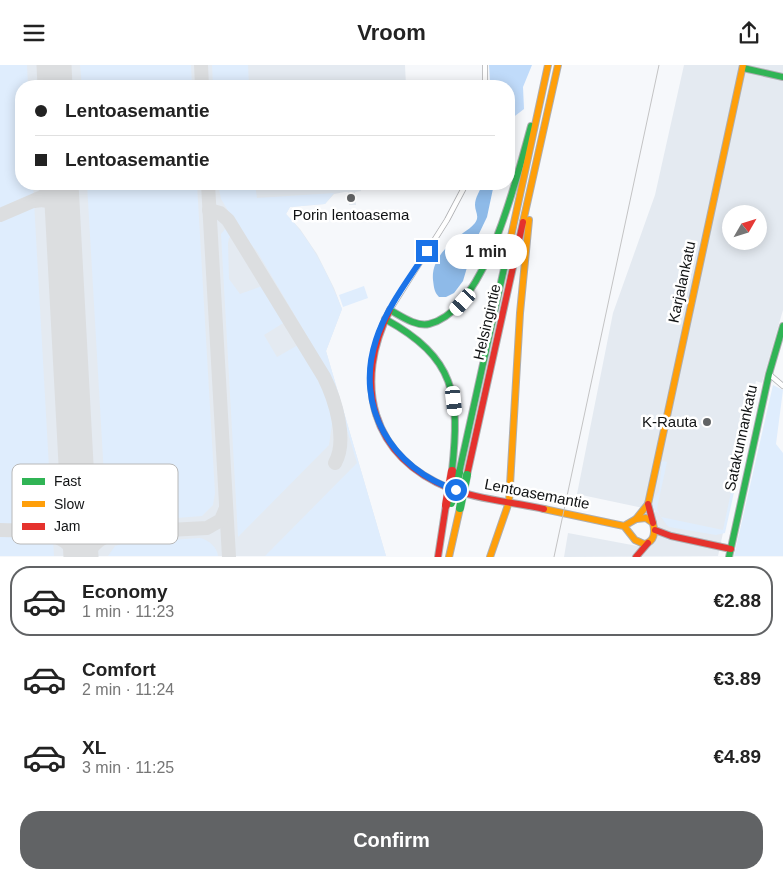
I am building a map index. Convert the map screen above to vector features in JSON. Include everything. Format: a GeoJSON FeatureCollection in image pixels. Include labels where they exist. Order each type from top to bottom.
{"type":"FeatureCollection","features":[{"type":"Feature","properties":{"kind":"main road","name":"Helsingintie"},"geometry":{"type":"LineString","coordinates":[[448,557],[558,65]]}},
{"type":"Feature","properties":{"kind":"main road","name":"Helsingintie"},"geometry":{"type":"LineString","coordinates":[[438,557],[455,472],[548,67]]}},
{"type":"Feature","properties":{"kind":"main road"},"geometry":{"type":"LineString","coordinates":[[515,179],[548,67]]}},
{"type":"Feature","properties":{"kind":"main road"},"geometry":{"type":"LineString","coordinates":[[743,67],[783,77]]}},
{"type":"Feature","properties":{"kind":"main road","name":"Karjalankatu"},"geometry":{"type":"LineString","coordinates":[[654,530],[648,504],[743,67]]}},
{"type":"Feature","properties":{"kind":"main road"},"geometry":{"type":"LineString","coordinates":[[490,557],[509,502],[520,313],[534,175]]}},
{"type":"Feature","properties":{"kind":"main road"},"geometry":{"type":"LineString","coordinates":[[390,310],[411,321],[428,324],[435,323],[450,315],[471,291],[489,255],[512,190]]}},
{"type":"Feature","properties":{"kind":"main road","name":"Lentoasemantie"},"geometry":{"type":"LineString","coordinates":[[390,310],[376,340],[370,380],[372,400],[377,419],[392,446],[418,472],[444,486],[469,495],[624,526]]}},
{"type":"Feature","properties":{"kind":"main road"},"geometry":{"type":"LineString","coordinates":[[385,319],[418,337],[430,350],[446,376],[454,401],[455,472]]}},
{"type":"Feature","properties":{"kind":"main road","name":"Satakunnankatu"},"geometry":{"type":"LineString","coordinates":[[730,553],[769,374],[783,326]]}},
{"type":"Feature","properties":{"kind":"main road","name":"Karjalankatu"},"geometry":{"type":"LineString","coordinates":[[634,521],[648,504]]}},
{"type":"Feature","properties":{"kind":"main road"},"geometry":{"type":"LineString","coordinates":[[648,543],[638,544],[624,526],[646,518],[654,530],[730,553]]}},
{"type":"Feature","properties":{"kind":"main road"},"geometry":{"type":"LineString","coordinates":[[634,521],[629,528],[636,557]]}},
{"type":"Feature","properties":{"kind":"main road"},"geometry":{"type":"LineString","coordinates":[[636,557],[648,543],[654,530]]}},
{"type":"Feature","properties":{"kind":"street"},"geometry":{"type":"LineString","coordinates":[[485,65],[485,80]]}},
{"type":"Feature","properties":{"kind":"street","name":"Lentoasemantie"},"geometry":{"type":"LineString","coordinates":[[390,310],[447,220],[463,190]]}},
{"type":"Feature","properties":{"kind":"street"},"geometry":{"type":"LineString","coordinates":[[769,374],[783,386]]}},
{"type":"Feature","properties":{"kind":"shaded area","name":"Porin lentoasema"},"geometry":{"type":"Polygon","coordinates":[[[0,65],[405,65],[406,80],[15,80],[15,190],[361,190],[355,192],[356,205],[349,205],[348,192],[345,192],[334,194],[325,204],[290,207],[286,214],[300,229],[317,254],[342,309],[326,351],[386,556],[0,556],[0,65]]]}},
{"type":"Feature","properties":{"kind":"shaded area"},"geometry":{"type":"Polygon","coordinates":[[[0,65],[27,65],[28,80],[15,80],[15,190],[33,190],[49,464],[12,464],[12,544],[53,544],[54,556],[0,556],[0,65]]]}},
{"type":"Feature","properties":{"kind":"shaded area"},"geometry":{"type":"Polygon","coordinates":[[[80,65],[191,65],[192,80],[81,80],[80,65]]]}},
{"type":"Feature","properties":{"kind":"shaded area"},"geometry":{"type":"Polygon","coordinates":[[[212,65],[248,65],[249,80],[213,80],[212,65]]]}},
{"type":"Feature","properties":{"kind":"shaded area"},"geometry":{"type":"Polygon","coordinates":[[[489,65],[532,65],[523,87],[524,109],[515,116],[515,80],[490,80],[489,65]]]}},
{"type":"Feature","properties":{"kind":"shaded area"},"geometry":{"type":"Polygon","coordinates":[[[684,65],[783,65],[783,310],[762,383],[756,381],[718,556],[564,557],[568,533],[648,548],[656,508],[643,508],[577,494],[613,313],[655,195],[684,65]]]}},
{"type":"Feature","properties":{"kind":"shaded area"},"geometry":{"type":"Polygon","coordinates":[[[87,190],[197,190],[215,493],[213,505],[202,516],[178,518],[178,464],[103,464],[87,190]]]}},
{"type":"Feature","properties":{"kind":"shaded area"},"geometry":{"type":"Polygon","coordinates":[[[219,190],[256,190],[257,198],[334,193],[325,204],[290,207],[286,214],[304,235],[331,283],[342,309],[326,351],[386,556],[265,556],[357,463],[329,373],[258,253],[238,227],[221,199],[219,190]]]}},
{"type":"Feature","properties":{"kind":"shaded area"},"geometry":{"type":"Polygon","coordinates":[[[480,190],[493,190],[487,217],[474,244],[463,281],[454,293],[446,297],[439,297],[435,291],[433,280],[435,265],[447,247],[475,223],[477,216],[475,202],[480,190]]]}},
{"type":"Feature","properties":{"kind":"shaded area"},"geometry":{"type":"Polygon","coordinates":[[[226,228],[230,229],[234,235],[229,238],[228,243],[229,279],[240,294],[262,286],[285,322],[264,335],[277,357],[298,345],[319,379],[329,404],[332,424],[329,445],[238,537],[221,234],[226,228]]]}},
{"type":"Feature","properties":{"kind":"shaded area"},"geometry":{"type":"Polygon","coordinates":[[[364,286],[368,298],[343,307],[339,295],[364,286]]]}},
{"type":"Feature","properties":{"kind":"shaded area"},"geometry":{"type":"Polygon","coordinates":[[[773,385],[783,390],[776,444],[783,453],[783,556],[734,556],[773,385]]]}},
{"type":"Feature","properties":{"kind":"shaded area"},"geometry":{"type":"Polygon","coordinates":[[[662,461],[667,462],[657,508],[661,517],[653,510],[653,503],[659,491],[662,461]]]}},
{"type":"Feature","properties":{"kind":"shaded area"},"geometry":{"type":"Polygon","coordinates":[[[734,478],[737,479],[725,533],[716,535],[669,527],[661,517],[723,530],[734,478]]]}},
{"type":"Feature","properties":{"kind":"shaded area"},"geometry":{"type":"Polygon","coordinates":[[[200,538],[206,540],[212,544],[218,556],[108,556],[115,546],[122,544],[178,544],[178,539],[200,538]]]}},
{"type":"Feature","properties":{"kind":"taxiway"},"geometry":{"type":"LineString","coordinates":[[201,65],[202,80]]}},
{"type":"Feature","properties":{"kind":"taxiway"},"geometry":{"type":"LineString","coordinates":[[0,215],[42,197],[51,190]]}},
{"type":"Feature","properties":{"kind":"taxiway"},"geometry":{"type":"LineString","coordinates":[[208,190],[229,557]]}},
{"type":"Feature","properties":{"kind":"taxiway"},"geometry":{"type":"LineString","coordinates":[[35,201],[45,200],[53,204],[59,211],[63,221]]}},
{"type":"Feature","properties":{"kind":"taxiway"},"geometry":{"type":"LineString","coordinates":[[209,210],[220,213],[228,220],[324,377],[336,408],[340,431],[339,454],[335,463]]}},
{"type":"Feature","properties":{"kind":"taxiway"},"geometry":{"type":"LineString","coordinates":[[178,530],[207,528],[221,520],[226,508]]}},
{"type":"Feature","properties":{"kind":"taxiway"},"geometry":{"type":"LineString","coordinates":[[0,530],[12,530]]}},
{"type":"Feature","properties":{"kind":"taxiway"},"geometry":{"type":"LineString","coordinates":[[68,544],[78,557]]}},
{"type":"Feature","properties":{"kind":"taxiway"},"geometry":{"type":"LineString","coordinates":[[86,557],[95,544]]}},
{"type":"Feature","properties":{"kind":"runway"},"geometry":{"type":"LineString","coordinates":[[54,65],[55,80]]}},
{"type":"Feature","properties":{"kind":"runway"},"geometry":{"type":"LineString","coordinates":[[61,190],[76,464]]}},
{"type":"Feature","properties":{"kind":"runway"},"geometry":{"type":"LineString","coordinates":[[80,544],[81,557]]}},
{"type":"Feature","properties":{"kind":"railway"},"geometry":{"type":"LineString","coordinates":[[554,557],[659,65]]}},
{"type":"Feature","properties":{"kind":"traffic: fast"},"geometry":{"type":"LineString","coordinates":[[743,68],[783,77]]}},
{"type":"Feature","properties":{"kind":"traffic: fast"},"geometry":{"type":"LineString","coordinates":[[515,183],[531,126]]}},
{"type":"Feature","properties":{"kind":"traffic: fast"},"geometry":{"type":"LineString","coordinates":[[390,310],[404,318],[424,325],[449,314],[467,295],[483,269],[496,239],[513,190]]}},
{"type":"Feature","properties":{"kind":"traffic: fast"},"geometry":{"type":"LineString","coordinates":[[459,473],[507,255]]}},
{"type":"Feature","properties":{"kind":"traffic: fast"},"geometry":{"type":"LineString","coordinates":[[385,319],[409,334],[427,349],[440,364],[448,381],[453,400],[455,421],[452,471]]}},
{"type":"Feature","properties":{"kind":"traffic: fast"},"geometry":{"type":"LineString","coordinates":[[729,557],[769,374],[783,326]]}},
{"type":"Feature","properties":{"kind":"traffic: fast"},"geometry":{"type":"LineString","coordinates":[[451,503],[459,473]]}},
{"type":"Feature","properties":{"kind":"traffic: fast"},"geometry":{"type":"LineString","coordinates":[[460,508],[467,475]]}},
{"type":"Feature","properties":{"kind":"traffic: slow"},"geometry":{"type":"LineString","coordinates":[[507,255],[548,65]]}},
{"type":"Feature","properties":{"kind":"traffic: slow"},"geometry":{"type":"LineString","coordinates":[[523,222],[558,65]]}},
{"type":"Feature","properties":{"kind":"traffic: slow"},"geometry":{"type":"LineString","coordinates":[[636,519],[648,504],[743,65]]}},
{"type":"Feature","properties":{"kind":"traffic: slow"},"geometry":{"type":"LineString","coordinates":[[490,557],[509,502],[520,313],[529,220]]}},
{"type":"Feature","properties":{"kind":"traffic: slow"},"geometry":{"type":"LineString","coordinates":[[449,557],[460,508]]}},
{"type":"Feature","properties":{"kind":"traffic: slow"},"geometry":{"type":"LineString","coordinates":[[544,509],[624,526],[636,519],[646,518],[653,523],[652,539],[644,544],[635,540],[624,526]]}},
{"type":"Feature","properties":{"kind":"traffic: jam"},"geometry":{"type":"LineString","coordinates":[[467,475],[523,222]]}},
{"type":"Feature","properties":{"kind":"traffic: jam"},"geometry":{"type":"LineString","coordinates":[[390,310],[379,337],[373,364],[372,390],[376,415],[386,438],[402,458],[424,475],[451,489],[485,498],[544,509]]}},
{"type":"Feature","properties":{"kind":"traffic: jam"},"geometry":{"type":"LineString","coordinates":[[446,505],[452,471]]}},
{"type":"Feature","properties":{"kind":"traffic: jam"},"geometry":{"type":"LineString","coordinates":[[648,504],[653,523]]}},
{"type":"Feature","properties":{"kind":"traffic: jam"},"geometry":{"type":"LineString","coordinates":[[438,557],[446,505]]}},
{"type":"Feature","properties":{"kind":"traffic: jam"},"geometry":{"type":"LineString","coordinates":[[655,530],[671,536],[731,549]]}},
{"type":"Feature","properties":{"kind":"traffic: jam"},"geometry":{"type":"LineString","coordinates":[[636,557],[648,543]]}},
{"type":"Feature","properties":{"kind":"place","name":"Porin lentoasema"},"geometry":{"type":"Point","coordinates":[351,198]}},
{"type":"Feature","properties":{"kind":"place","name":"K-Rauta"},"geometry":{"type":"Point","coordinates":[707,422]}},
{"type":"Feature","properties":{"kind":"route"},"geometry":{"type":"LineString","coordinates":[[427,251],[385,319],[376,340],[370,380],[371,394],[377,419],[392,446],[400,456],[428,479],[456,490]]}}]}
